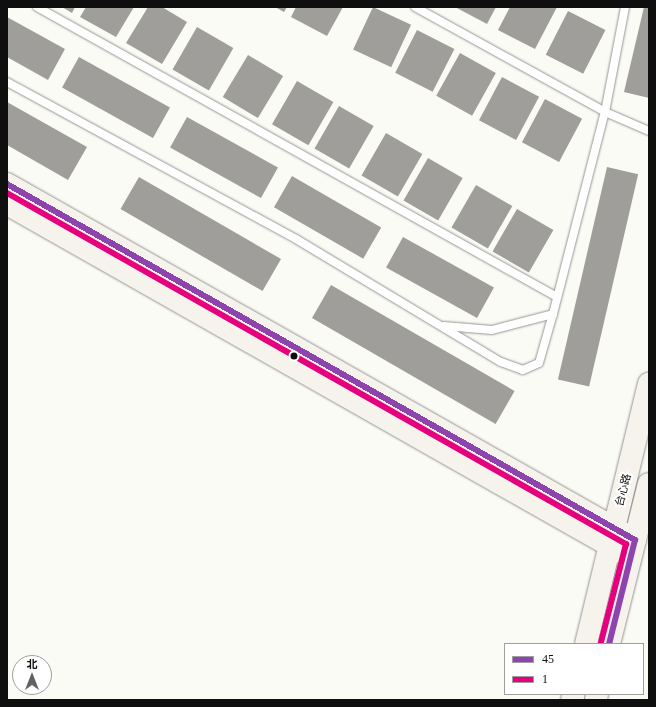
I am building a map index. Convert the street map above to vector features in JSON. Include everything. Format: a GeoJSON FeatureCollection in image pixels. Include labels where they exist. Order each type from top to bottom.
{"type":"FeatureCollection","features":[{"type":"Feature","properties":{"kind":"main road"},"geometry":{"type":"LineString","coordinates":[[7,184],[612,537]]}},
{"type":"Feature","properties":{"kind":"main road"},"geometry":{"type":"LineString","coordinates":[[7,204],[632,548]]}},
{"type":"Feature","properties":{"kind":"main road","name":"台心路"},"geometry":{"type":"LineString","coordinates":[[586,643],[649,383]]}},
{"type":"Feature","properties":{"kind":"main road"},"geometry":{"type":"LineString","coordinates":[[609,643],[649,484]]}},
{"type":"Feature","properties":{"kind":"lane"},"geometry":{"type":"LineString","coordinates":[[37,7],[557,297]]}},
{"type":"Feature","properties":{"kind":"lane"},"geometry":{"type":"LineString","coordinates":[[415,7],[605,112],[649,131]]}},
{"type":"Feature","properties":{"kind":"lane"},"geometry":{"type":"LineString","coordinates":[[7,82],[296,239],[501,362],[523,370],[539,363],[553,314],[605,112],[625,7]]}},
{"type":"Feature","properties":{"kind":"lane"},"geometry":{"type":"LineString","coordinates":[[442,326],[492,330],[553,314]]}},
{"type":"Feature","properties":{"kind":"building"},"geometry":{"type":"Polygon","coordinates":[[[62,7],[75,7],[72,13],[62,7]]]}},
{"type":"Feature","properties":{"kind":"building"},"geometry":{"type":"Polygon","coordinates":[[[86,7],[134,7],[116,37],[80,17],[86,7]]]}},
{"type":"Feature","properties":{"kind":"building"},"geometry":{"type":"Polygon","coordinates":[[[148,7],[162,7],[187,22],[162,64],[126,43],[148,7]]]}},
{"type":"Feature","properties":{"kind":"building"},"geometry":{"type":"Polygon","coordinates":[[[275,7],[287,7],[284,12],[275,7]]]}},
{"type":"Feature","properties":{"kind":"building"},"geometry":{"type":"Polygon","coordinates":[[[296,7],[343,7],[327,36],[291,17],[296,7]]]}},
{"type":"Feature","properties":{"kind":"building"},"geometry":{"type":"Polygon","coordinates":[[[373,7],[411,25],[391,67],[353,50],[373,7]]]}},
{"type":"Feature","properties":{"kind":"building"},"geometry":{"type":"Polygon","coordinates":[[[455,7],[496,7],[487,24],[455,7]]]}},
{"type":"Feature","properties":{"kind":"building"},"geometry":{"type":"Polygon","coordinates":[[[510,7],[557,7],[535,49],[498,30],[510,7]]]}},
{"type":"Feature","properties":{"kind":"building"},"geometry":{"type":"Polygon","coordinates":[[[644,7],[649,7],[649,98],[624,92],[644,7]]]}},
{"type":"Feature","properties":{"kind":"building"},"geometry":{"type":"Polygon","coordinates":[[[568,11],[605,30],[583,74],[546,55],[568,11]]]}},
{"type":"Feature","properties":{"kind":"building"},"geometry":{"type":"Polygon","coordinates":[[[7,17],[65,49],[48,80],[7,57],[7,17]]]}},
{"type":"Feature","properties":{"kind":"building"},"geometry":{"type":"Polygon","coordinates":[[[197,27],[233,48],[209,90],[172,69],[197,27]]]}},
{"type":"Feature","properties":{"kind":"building"},"geometry":{"type":"Polygon","coordinates":[[[417,30],[454,49],[433,92],[395,73],[417,30]]]}},
{"type":"Feature","properties":{"kind":"building"},"geometry":{"type":"Polygon","coordinates":[[[460,53],[496,73],[472,116],[436,96],[460,53]]]}},
{"type":"Feature","properties":{"kind":"building"},"geometry":{"type":"Polygon","coordinates":[[[248,55],[283,76],[258,118],[223,97],[248,55]]]}},
{"type":"Feature","properties":{"kind":"building"},"geometry":{"type":"Polygon","coordinates":[[[79,57],[170,107],[153,138],[62,88],[79,57]]]}},
{"type":"Feature","properties":{"kind":"building"},"geometry":{"type":"Polygon","coordinates":[[[502,77],[539,97],[516,140],[479,120],[502,77]]]}},
{"type":"Feature","properties":{"kind":"building"},"geometry":{"type":"Polygon","coordinates":[[[297,81],[333,102],[308,145],[272,124],[297,81]]]}},
{"type":"Feature","properties":{"kind":"building"},"geometry":{"type":"Polygon","coordinates":[[[545,99],[582,119],[559,162],[522,142],[545,99]]]}},
{"type":"Feature","properties":{"kind":"building"},"geometry":{"type":"Polygon","coordinates":[[[7,102],[87,147],[68,180],[7,145],[7,102]]]}},
{"type":"Feature","properties":{"kind":"building"},"geometry":{"type":"Polygon","coordinates":[[[339,106],[374,126],[349,168],[314,148],[339,106]]]}},
{"type":"Feature","properties":{"kind":"building"},"geometry":{"type":"Polygon","coordinates":[[[187,117],[278,167],[261,198],[170,148],[187,117]]]}},
{"type":"Feature","properties":{"kind":"building"},"geometry":{"type":"Polygon","coordinates":[[[386,133],[422,154],[398,196],[362,175],[386,133]]]}},
{"type":"Feature","properties":{"kind":"building"},"geometry":{"type":"Polygon","coordinates":[[[428,158],[463,178],[438,220],[404,200],[428,158]]]}},
{"type":"Feature","properties":{"kind":"building"},"geometry":{"type":"Polygon","coordinates":[[[607,167],[638,174],[589,387],[558,379],[607,167]]]}},
{"type":"Feature","properties":{"kind":"building"},"geometry":{"type":"Polygon","coordinates":[[[292,176],[381,227],[363,259],[274,207],[292,176]]]}},
{"type":"Feature","properties":{"kind":"building"},"geometry":{"type":"Polygon","coordinates":[[[139,177],[281,259],[263,291],[120,209],[139,177]]]}},
{"type":"Feature","properties":{"kind":"building"},"geometry":{"type":"Polygon","coordinates":[[[476,185],[512,206],[488,248],[452,227],[476,185]]]}},
{"type":"Feature","properties":{"kind":"building"},"geometry":{"type":"Polygon","coordinates":[[[517,209],[553,230],[529,272],[493,251],[517,209]]]}},
{"type":"Feature","properties":{"kind":"building"},"geometry":{"type":"Polygon","coordinates":[[[403,237],[494,287],[477,318],[386,268],[403,237]]]}},
{"type":"Feature","properties":{"kind":"building"},"geometry":{"type":"Polygon","coordinates":[[[331,285],[515,391],[496,424],[312,318],[331,285]]]}},
{"type":"Feature","properties":{"kind":"transit line","name":"45"},"geometry":{"type":"LineString","coordinates":[[7,184],[635,540],[609,643]]}},
{"type":"Feature","properties":{"kind":"transit line","name":"1"},"geometry":{"type":"LineString","coordinates":[[7,193],[626,544],[601,642]]}}]}
